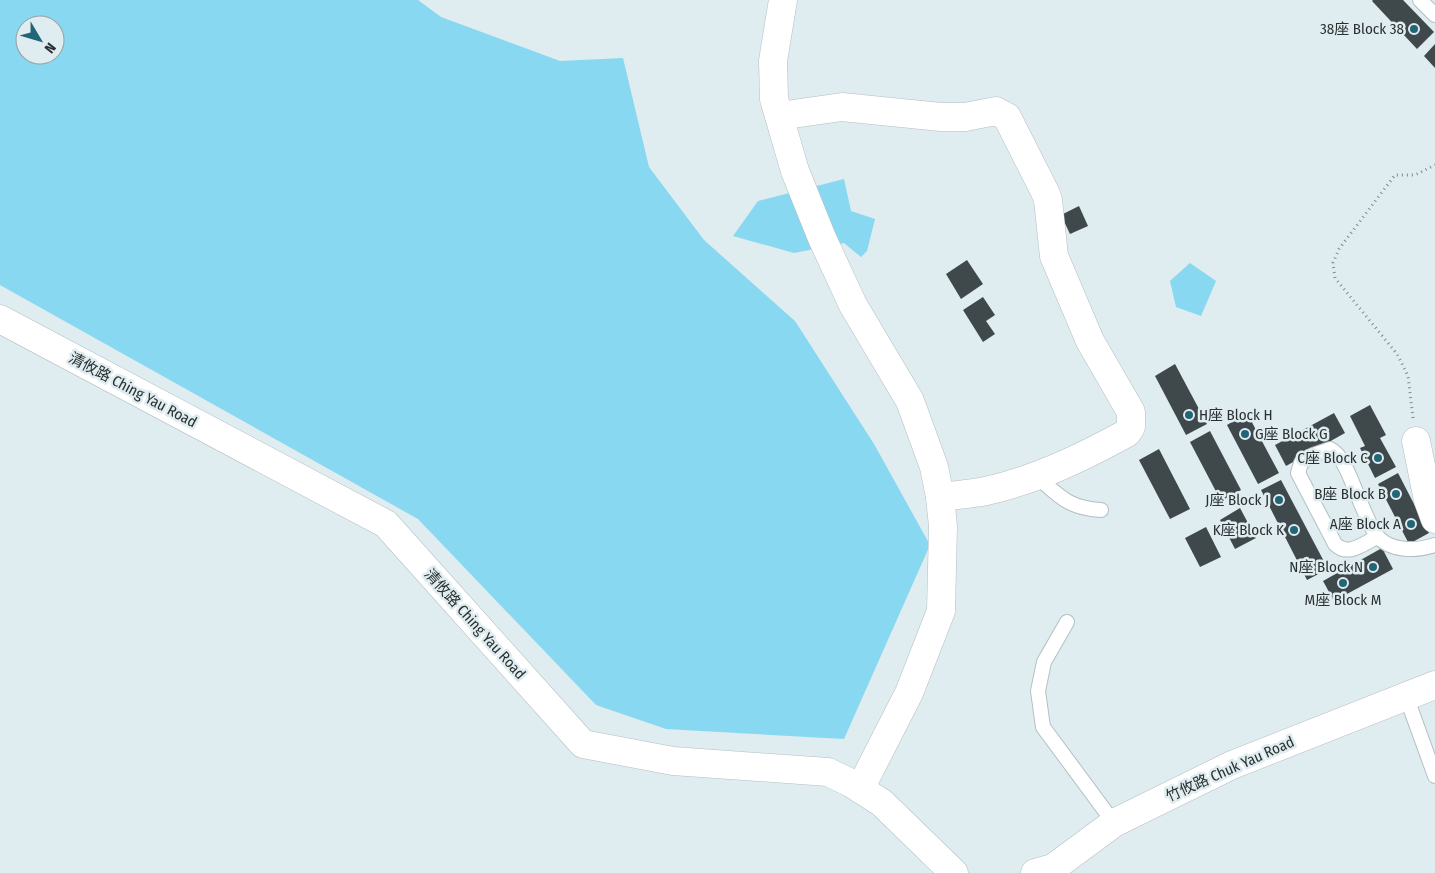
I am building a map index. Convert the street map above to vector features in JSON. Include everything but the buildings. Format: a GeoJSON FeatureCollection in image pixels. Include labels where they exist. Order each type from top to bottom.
{"type":"FeatureCollection","features":[{"type":"Feature","properties":{"kind":"street"},"geometry":{"type":"LineString","coordinates":[[783,0],[773,61],[774,99],[795,171],[822,238],[853,305],[910,401],[934,467],[943,526],[941,611],[909,693],[860,789]]}},
{"type":"Feature","properties":{"kind":"street"},"geometry":{"type":"LineString","coordinates":[[779,116],[842,107],[942,117],[965,117],[996,111],[1007,117],[1048,200],[1054,256],[1090,341],[1132,417],[1127,433],[1077,460],[1035,475],[986,491],[940,497]]}},
{"type":"Feature","properties":{"kind":"street","name":"清攸路 Ching Yau Road"},"geometry":{"type":"LineString","coordinates":[[0,319],[386,524],[583,744],[673,761],[828,772],[882,803],[954,873]]}},
{"type":"Feature","properties":{"kind":"street"},"geometry":{"type":"LineString","coordinates":[[1424,455],[1428,500],[1435,519]]}},
{"type":"Feature","properties":{"kind":"street","name":"竹攸路 Chuk Yau Road"},"geometry":{"type":"LineString","coordinates":[[1035,873],[1053,868],[1114,823],[1232,765],[1435,685]]}},
{"type":"Feature","properties":{"kind":"lane"},"geometry":{"type":"LineString","coordinates":[[1420,0],[1435,15]]}},
{"type":"Feature","properties":{"kind":"lane"},"geometry":{"type":"LineString","coordinates":[[1377,537],[1348,551],[1340,550],[1334,544],[1298,473],[1301,463],[1313,455],[1330,449],[1335,452],[1343,463],[1377,537],[1399,548],[1420,550],[1435,545]]}},
{"type":"Feature","properties":{"kind":"lane"},"geometry":{"type":"LineString","coordinates":[[1035,475],[1067,502],[1081,509],[1101,510]]}},
{"type":"Feature","properties":{"kind":"lane"},"geometry":{"type":"LineString","coordinates":[[1067,622],[1044,662],[1038,690],[1043,727],[1114,823]]}},
{"type":"Feature","properties":{"kind":"lane"},"geometry":{"type":"LineString","coordinates":[[1406,696],[1435,776]]}},
{"type":"Feature","properties":{"kind":"path"},"geometry":{"type":"LineString","coordinates":[[1424,455],[1408,376],[1397,354],[1336,278],[1332,264],[1339,249],[1395,175],[1415,175],[1435,165]]}},
{"type":"Feature","properties":{"kind":"shaded area"},"geometry":{"type":"Polygon","coordinates":[[[0,0],[418,0],[441,17],[560,61],[623,58],[649,167],[704,240],[795,321],[874,444],[930,545],[844,739],[666,729],[596,705],[418,519],[0,285],[0,0]]]}},
{"type":"Feature","properties":{"kind":"shaded area"},"geometry":{"type":"Polygon","coordinates":[[[844,179],[851,211],[875,219],[867,251],[861,257],[844,243],[794,253],[733,236],[758,201],[844,179]]]}},
{"type":"Feature","properties":{"kind":"shaded area"},"geometry":{"type":"Polygon","coordinates":[[[1190,263],[1216,281],[1201,316],[1176,307],[1170,281],[1190,263]]]}},
{"type":"Feature","properties":{"kind":"place","name":"38座 Block 38"},"geometry":{"type":"Point","coordinates":[1414,29]}},
{"type":"Feature","properties":{"kind":"place","name":"H座 Block H"},"geometry":{"type":"Point","coordinates":[1189,415]}},
{"type":"Feature","properties":{"kind":"place","name":"G座 Block G"},"geometry":{"type":"Point","coordinates":[1245,434]}},
{"type":"Feature","properties":{"kind":"place","name":"C座 Block C"},"geometry":{"type":"Point","coordinates":[1378,458]}},
{"type":"Feature","properties":{"kind":"place","name":"B座 Block B"},"geometry":{"type":"Point","coordinates":[1396,494]}},
{"type":"Feature","properties":{"kind":"place","name":"J座 Block J"},"geometry":{"type":"Point","coordinates":[1279,500]}},
{"type":"Feature","properties":{"kind":"place","name":"A座 Block A"},"geometry":{"type":"Point","coordinates":[1411,524]}},
{"type":"Feature","properties":{"kind":"place","name":"K座 Block K"},"geometry":{"type":"Point","coordinates":[1294,530]}},
{"type":"Feature","properties":{"kind":"place","name":"N座 Block N"},"geometry":{"type":"Point","coordinates":[1373,567]}},
{"type":"Feature","properties":{"kind":"place","name":"M座 Block M"},"geometry":{"type":"Point","coordinates":[1343,583]}}]}
